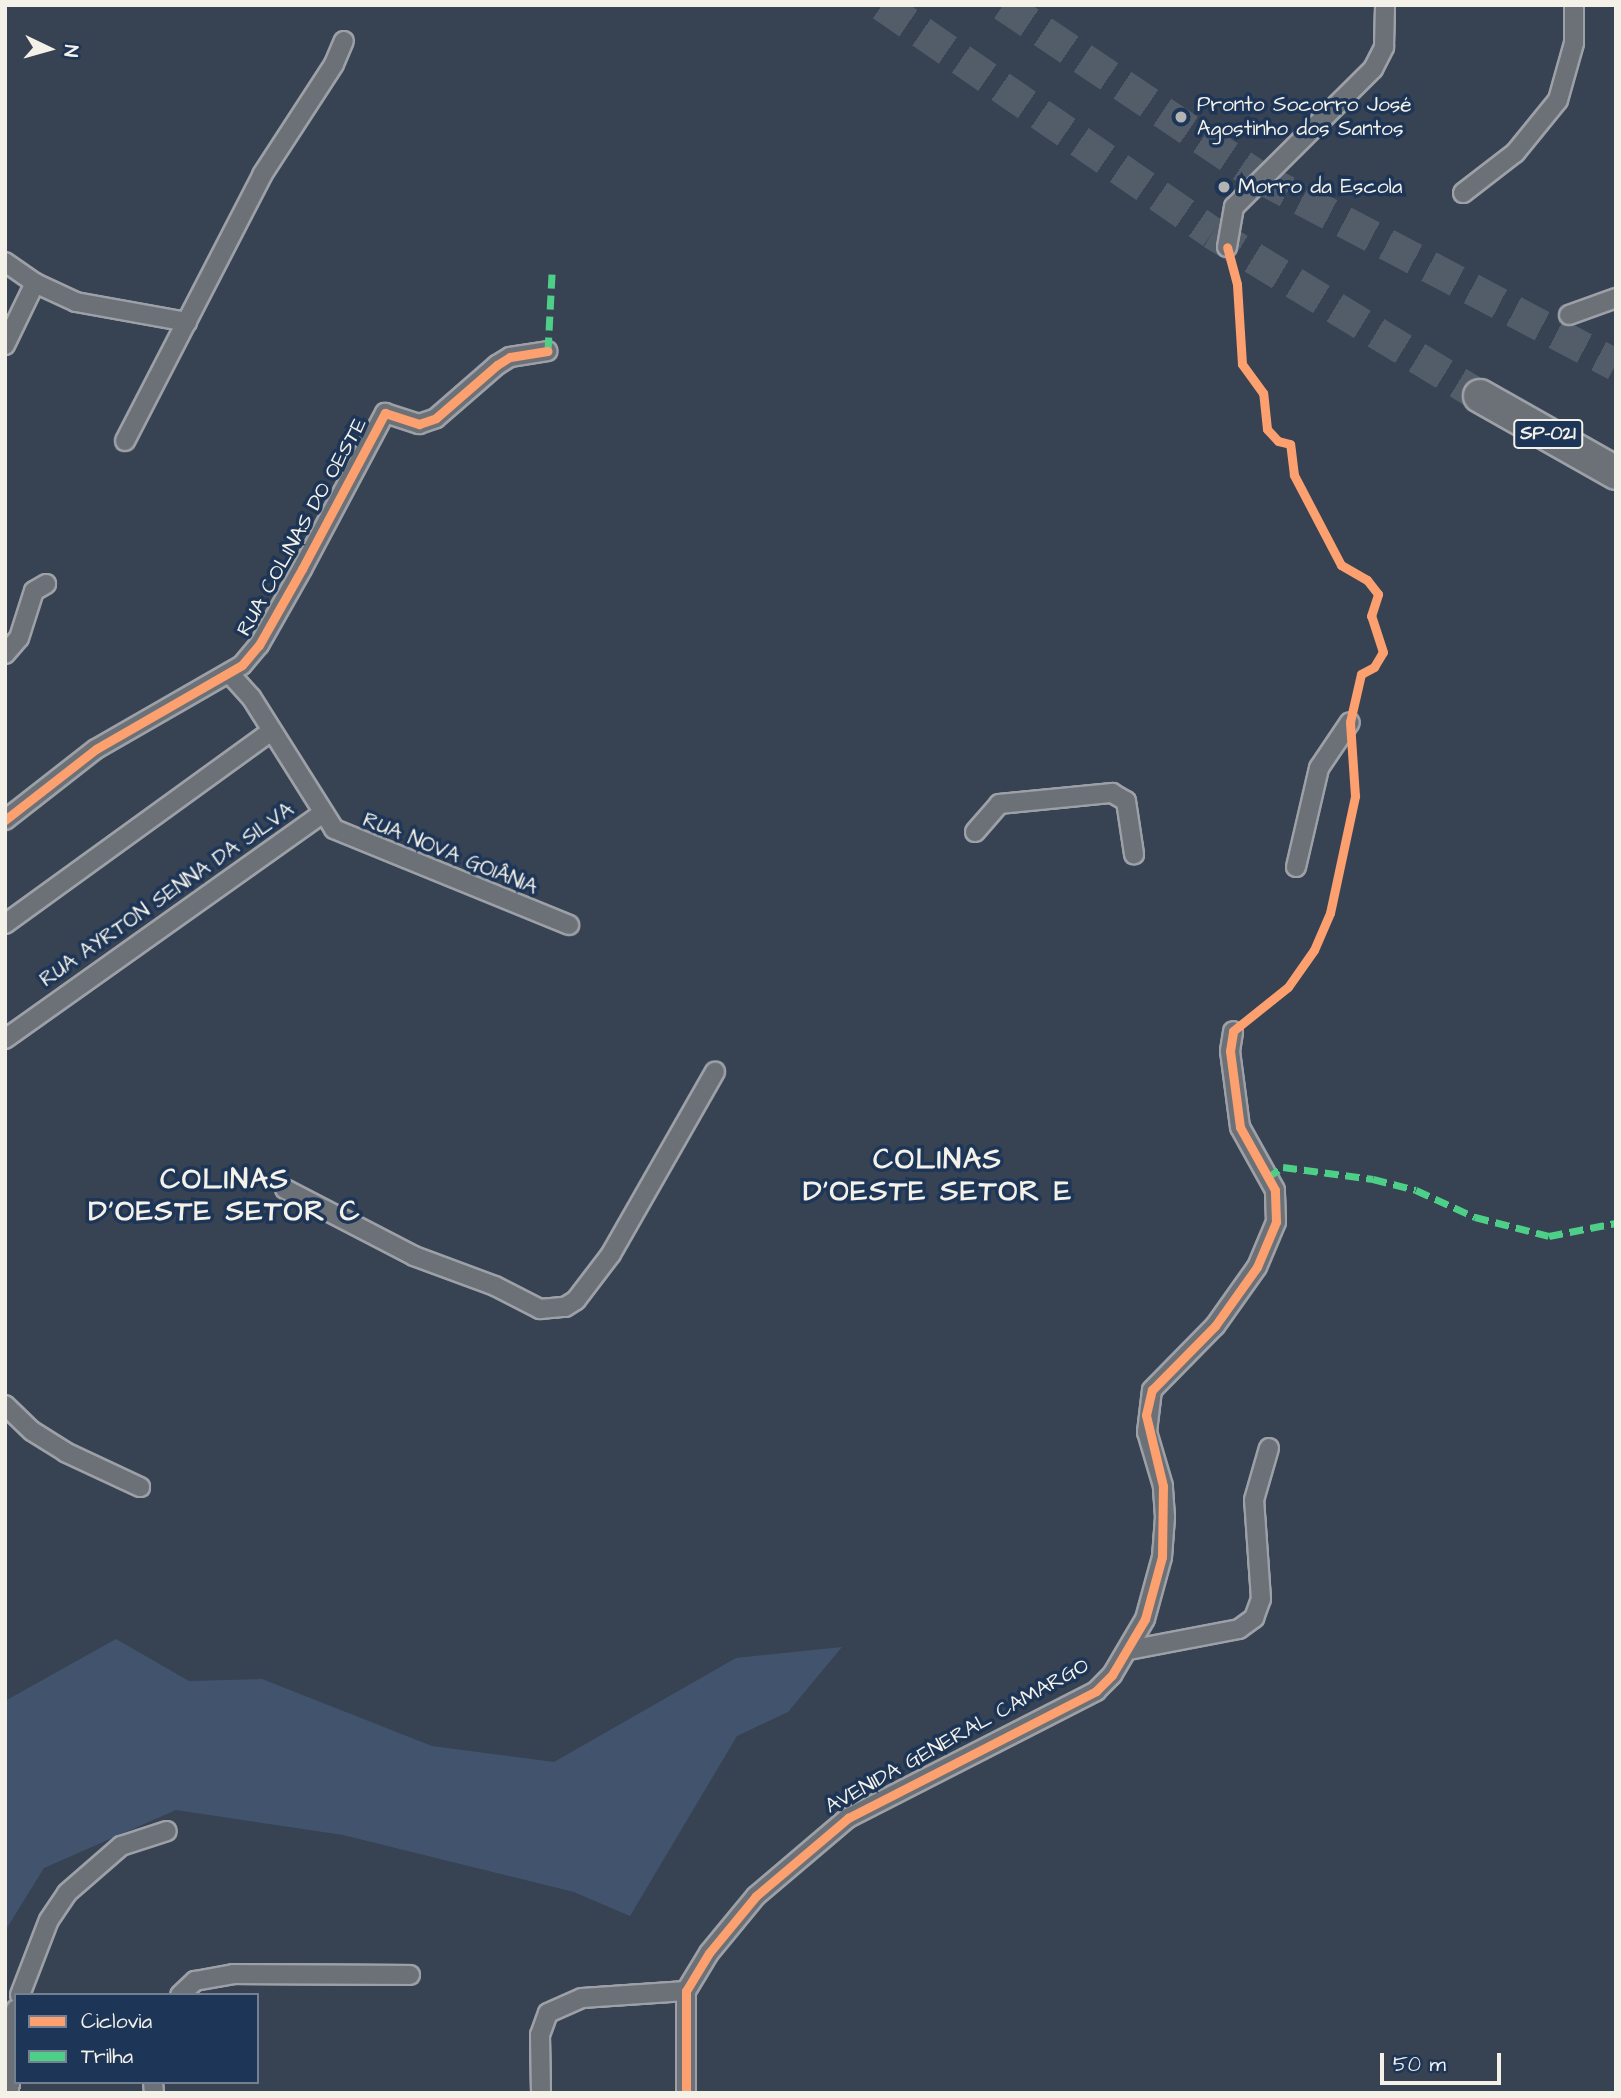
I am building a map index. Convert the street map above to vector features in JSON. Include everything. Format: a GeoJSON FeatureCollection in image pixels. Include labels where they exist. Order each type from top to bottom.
{"type":"FeatureCollection","features":[{"type":"Feature","properties":{"kind":"highway","name":"SP-021"},"geometry":{"type":"LineString","coordinates":[[1480,396],[1616,473]]}},
{"type":"Feature","properties":{"kind":"street"},"geometry":{"type":"LineString","coordinates":[[1227,247],[1234,207],[1373,69],[1384,47],[1385,5]]}},
{"type":"Feature","properties":{"kind":"street"},"geometry":{"type":"LineString","coordinates":[[1462,193],[1515,153],[1558,100],[1574,43],[1574,5]]}},
{"type":"Feature","properties":{"kind":"street"},"geometry":{"type":"LineString","coordinates":[[125,441],[262,174],[334,64],[344,41]]}},
{"type":"Feature","properties":{"kind":"street"},"geometry":{"type":"LineString","coordinates":[[5,262],[34,284],[76,302],[187,322]]}},
{"type":"Feature","properties":{"kind":"street"},"geometry":{"type":"LineString","coordinates":[[5,345],[34,284]]}},
{"type":"Feature","properties":{"kind":"street"},"geometry":{"type":"LineString","coordinates":[[1569,315],[1616,298]]}},
{"type":"Feature","properties":{"kind":"street","name":"RUA COLINAS DO OESTE"},"geometry":{"type":"LineString","coordinates":[[5,821],[96,749],[230,674],[258,645],[385,414],[419,424],[436,418],[510,357],[548,351]]}},
{"type":"Feature","properties":{"kind":"street"},"geometry":{"type":"LineString","coordinates":[[5,654],[19,638],[34,591],[46,584]]}},
{"type":"Feature","properties":{"kind":"street","name":"RUA NOVA GOIÂNIA"},"geometry":{"type":"LineString","coordinates":[[230,674],[251,696],[323,813],[345,836],[569,925]]}},
{"type":"Feature","properties":{"kind":"street"},"geometry":{"type":"LineString","coordinates":[[1296,867],[1319,768],[1350,722]]}},
{"type":"Feature","properties":{"kind":"street"},"geometry":{"type":"LineString","coordinates":[[5,924],[272,731]]}},
{"type":"Feature","properties":{"kind":"street"},"geometry":{"type":"LineString","coordinates":[[975,832],[999,804],[1112,793],[1126,801],[1134,854]]}},
{"type":"Feature","properties":{"kind":"street","name":"RUA AYRTON SENNA DA SILVA"},"geometry":{"type":"LineString","coordinates":[[5,1039],[323,813]]}},
{"type":"Feature","properties":{"kind":"street","name":"AVENIDA GENERAL CAMARGO"},"geometry":{"type":"LineString","coordinates":[[687,1991],[709,1953],[756,1896],[817,1841],[909,1783],[1096,1691],[1129,1650],[1155,1595],[1162,1556],[1163,1486],[1146,1415],[1152,1390],[1215,1325],[1257,1267],[1276,1222],[1275,1190],[1240,1127],[1230,1051],[1233,1031]]}},
{"type":"Feature","properties":{"kind":"street"},"geometry":{"type":"LineString","coordinates":[[285,1189],[414,1256],[495,1286],[540,1309],[565,1307],[576,1300],[611,1254],[715,1072]]}},
{"type":"Feature","properties":{"kind":"street"},"geometry":{"type":"LineString","coordinates":[[5,1405],[32,1431],[65,1452],[140,1487]]}},
{"type":"Feature","properties":{"kind":"street"},"geometry":{"type":"LineString","coordinates":[[1129,1650],[1239,1629],[1254,1618],[1261,1599],[1254,1500],[1269,1448]]}},
{"type":"Feature","properties":{"kind":"street"},"geometry":{"type":"LineString","coordinates":[[21,1993],[49,1920],[67,1893],[121,1846],[167,1831]]}},
{"type":"Feature","properties":{"kind":"street"},"geometry":{"type":"LineString","coordinates":[[182,1993],[195,1981],[233,1974],[410,1975]]}},
{"type":"Feature","properties":{"kind":"street"},"geometry":{"type":"LineString","coordinates":[[541,2093],[540,2035],[548,2013],[582,1998],[687,1991],[686,2093]]}},
{"type":"Feature","properties":{"kind":"street"},"geometry":{"type":"LineString","coordinates":[[9,2093],[14,2033]]}},
{"type":"Feature","properties":{"kind":"shaded area"},"geometry":{"type":"Polygon","coordinates":[[[116,1639],[189,1681],[262,1679],[432,1746],[554,1762],[736,1658],[842,1647],[788,1712],[737,1736],[630,1916],[574,1892],[343,1835],[176,1810],[44,1868],[5,1931],[5,1701],[116,1639]]]}},
{"type":"Feature","properties":{"kind":"tunnel"},"geometry":{"type":"LineString","coordinates":[[882,5],[1212,233],[1480,396]]}},
{"type":"Feature","properties":{"kind":"tunnel"},"geometry":{"type":"LineString","coordinates":[[1003,5],[1259,177],[1616,365]]}},
{"type":"Feature","properties":{"kind":"marked path"},"geometry":{"type":"LineString","coordinates":[[548,351],[552,274]]}},
{"type":"Feature","properties":{"kind":"marked path"},"geometry":{"type":"LineString","coordinates":[[1267,1178],[1283,1167],[1373,1179],[1416,1190],[1475,1217],[1549,1236],[1616,1223]]}},
{"type":"Feature","properties":{"kind":"cycle path"},"geometry":{"type":"LineString","coordinates":[[686,2093],[686,1991],[709,1953],[756,1896],[848,1818],[1096,1691],[1112,1675],[1145,1619],[1162,1557],[1163,1486],[1146,1415],[1152,1390],[1215,1326],[1257,1267],[1276,1222],[1275,1190],[1240,1127],[1230,1051],[1233,1031],[1288,987],[1314,950],[1330,913],[1355,796],[1350,722],[1361,674],[1374,667],[1383,652],[1371,616],[1378,594],[1367,580],[1341,565],[1294,475],[1290,444],[1278,441],[1267,429],[1263,393],[1242,364],[1237,284],[1227,247]]}},
{"type":"Feature","properties":{"kind":"cycle path"},"geometry":{"type":"LineString","coordinates":[[5,820],[96,749],[242,665],[259,645],[385,413],[419,424],[436,418],[510,357],[548,351]]}},
{"type":"Feature","properties":{"kind":"place","name":"Pronto Socorro José Agostinho dos Santos"},"geometry":{"type":"Point","coordinates":[1181,117]}},
{"type":"Feature","properties":{"kind":"place","name":"Morro da Escola"},"geometry":{"type":"Point","coordinates":[1224,187]}},
{"type":"Feature","properties":{"kind":"district","name":"COLINAS D'OESTE SETOR E"},"geometry":{"type":"Point","coordinates":[938,1176]}},
{"type":"Feature","properties":{"kind":"district","name":"COLINAS D'OESTE SETOR C"},"geometry":{"type":"Point","coordinates":[225,1196]}}]}
